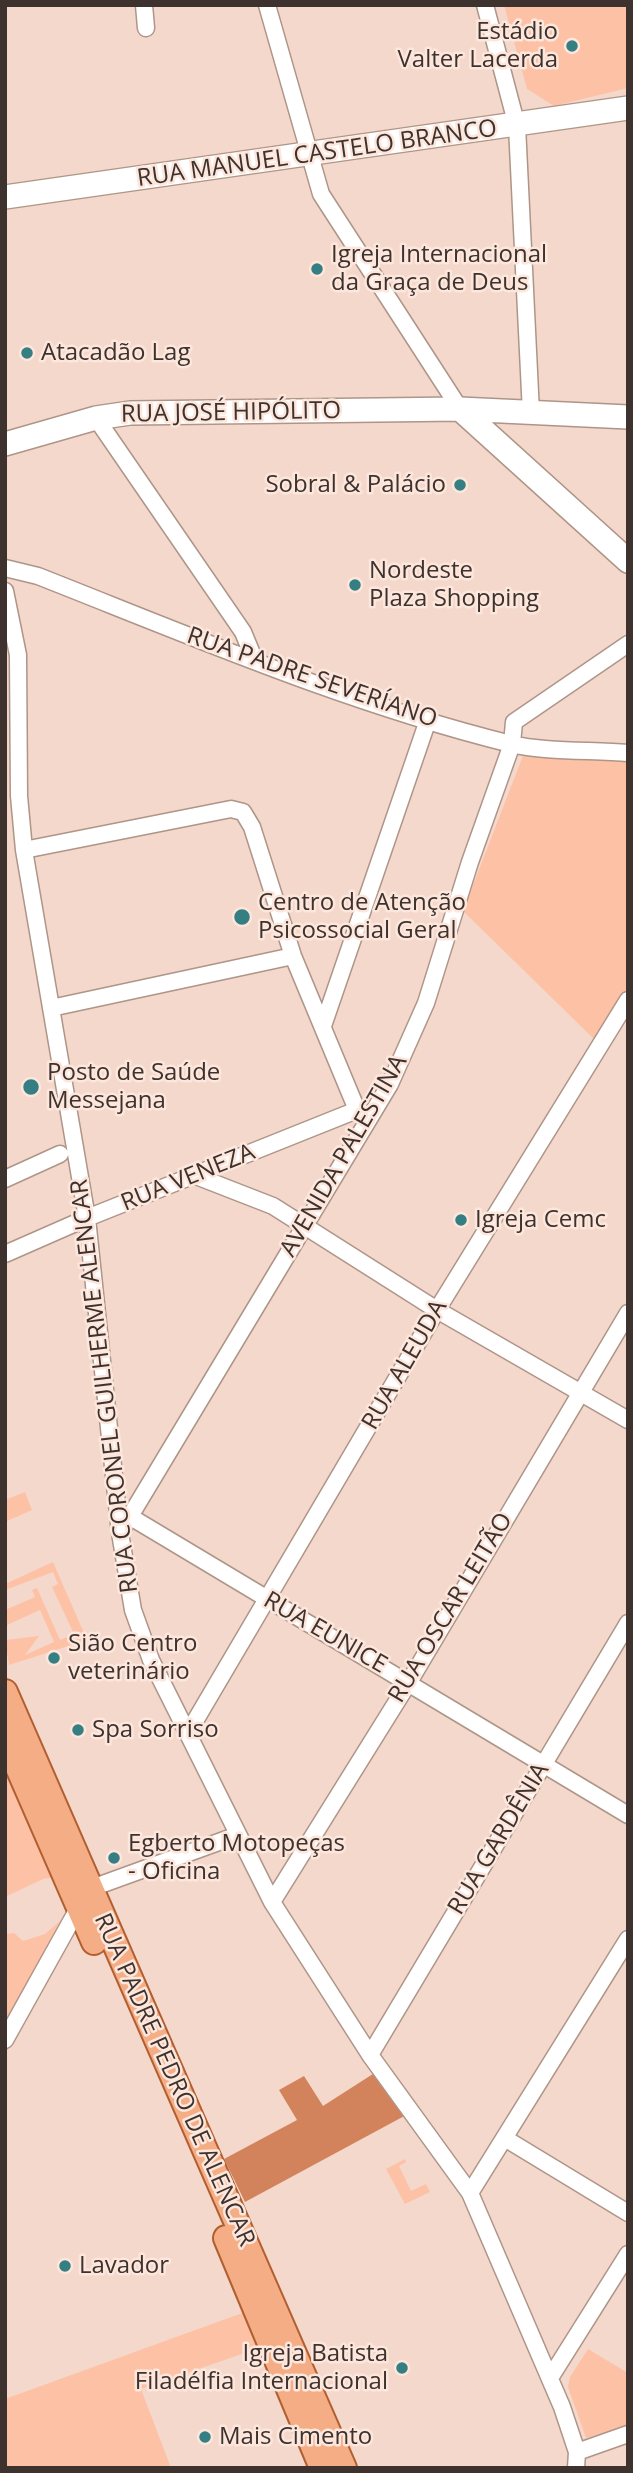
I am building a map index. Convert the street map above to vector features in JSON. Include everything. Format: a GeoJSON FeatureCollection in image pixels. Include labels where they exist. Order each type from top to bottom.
{"type":"FeatureCollection","features":[{"type":"Feature","properties":{"kind":"main road","name":"RUA PADRE PEDRO DE ALENCAR"},"geometry":{"type":"LineString","coordinates":[[5,1692],[83,1898]]}},
{"type":"Feature","properties":{"kind":"main road","name":"RUA PADRE PEDRO DE ALENCAR"},"geometry":{"type":"LineString","coordinates":[[5,1738],[83,1898],[251,2276],[344,2468]]}},
{"type":"Feature","properties":{"kind":"main road","name":"RUA PADRE PEDRO DE ALENCAR"},"geometry":{"type":"LineString","coordinates":[[251,2276],[322,2468]]}},
{"type":"Feature","properties":{"kind":"street"},"geometry":{"type":"LineString","coordinates":[[144,5],[146,28]]}},
{"type":"Feature","properties":{"kind":"street"},"geometry":{"type":"LineString","coordinates":[[267,5],[307,155],[321,194],[460,409],[628,561]]}},
{"type":"Feature","properties":{"kind":"street"},"geometry":{"type":"LineString","coordinates":[[485,5],[517,125],[531,413]]}},
{"type":"Feature","properties":{"kind":"street","name":"RUA MANUEL CASTELO BRANCO"},"geometry":{"type":"LineString","coordinates":[[5,197],[628,108]]}},
{"type":"Feature","properties":{"kind":"street","name":"RUA JOSÉ HIPÓLITO"},"geometry":{"type":"LineString","coordinates":[[5,444],[96,418],[130,413],[460,409],[628,417]]}},
{"type":"Feature","properties":{"kind":"street"},"geometry":{"type":"LineString","coordinates":[[96,418],[243,632],[255,661]]}},
{"type":"Feature","properties":{"kind":"street","name":"RUA PADRE SEVERÍANO"},"geometry":{"type":"LineString","coordinates":[[5,568],[38,576],[255,661],[428,720],[512,744],[628,753]]}},
{"type":"Feature","properties":{"kind":"street","name":"RUA CORONEL GUILHERME ALENCAR"},"geometry":{"type":"LineString","coordinates":[[5,591],[18,655],[19,796],[24,850],[87,1218],[120,1532],[133,1611],[151,1660],[272,1902],[370,2055],[470,2193],[550,2378],[577,2460]]}},
{"type":"Feature","properties":{"kind":"street","name":"AVENIDA PALESTINA"},"geometry":{"type":"LineString","coordinates":[[120,1532],[304,1227],[364,1114],[390,1084],[426,1003],[470,862],[512,744],[514,722],[628,644]]}},
{"type":"Feature","properties":{"kind":"street"},"geometry":{"type":"LineString","coordinates":[[323,1026],[428,720]]}},
{"type":"Feature","properties":{"kind":"street"},"geometry":{"type":"LineString","coordinates":[[24,850],[231,809],[246,814],[293,956],[364,1114]]}},
{"type":"Feature","properties":{"kind":"street"},"geometry":{"type":"LineString","coordinates":[[51,1008],[293,956]]}},
{"type":"Feature","properties":{"kind":"street","name":"RUA ALEUDA"},"geometry":{"type":"LineString","coordinates":[[188,1733],[437,1310],[627,1002]]}},
{"type":"Feature","properties":{"kind":"street","name":"RUA VENEZA"},"geometry":{"type":"LineString","coordinates":[[5,1254],[87,1218],[364,1114]]}},
{"type":"Feature","properties":{"kind":"street"},"geometry":{"type":"LineString","coordinates":[[5,1179],[60,1154]]}},
{"type":"Feature","properties":{"kind":"street"},"geometry":{"type":"LineString","coordinates":[[196,1176],[263,1201],[437,1310],[628,1420]]}},
{"type":"Feature","properties":{"kind":"street","name":"RUA OSCAR LEITÃO"},"geometry":{"type":"LineString","coordinates":[[272,1902],[409,1682],[579,1391],[628,1313]]}},
{"type":"Feature","properties":{"kind":"street","name":"RUA EUNICE"},"geometry":{"type":"LineString","coordinates":[[129,1516],[628,1815]]}},
{"type":"Feature","properties":{"kind":"street","name":"RUA GARDÊNIA"},"geometry":{"type":"LineString","coordinates":[[370,2055],[628,1623]]}},
{"type":"Feature","properties":{"kind":"street"},"geometry":{"type":"LineString","coordinates":[[5,2040],[83,1898],[238,1835]]}},
{"type":"Feature","properties":{"kind":"street"},"geometry":{"type":"LineString","coordinates":[[470,2193],[628,1939]]}},
{"type":"Feature","properties":{"kind":"street"},"geometry":{"type":"LineString","coordinates":[[506,2139],[628,2213]]}},
{"type":"Feature","properties":{"kind":"street"},"geometry":{"type":"LineString","coordinates":[[550,2378],[628,2254]]}},
{"type":"Feature","properties":{"kind":"street"},"geometry":{"type":"LineString","coordinates":[[577,2460],[628,2434]]}},
{"type":"Feature","properties":{"kind":"shaded area","name":"Estádio Valter Lacerda"},"geometry":{"type":"Polygon","coordinates":[[[504,5],[628,5],[628,88],[554,106],[527,89],[504,5]]]}},
{"type":"Feature","properties":{"kind":"shaded area"},"geometry":{"type":"Polygon","coordinates":[[[524,753],[628,761],[628,996],[598,1043],[463,911],[524,753]]]}},
{"type":"Feature","properties":{"kind":"shaded area"},"geometry":{"type":"Polygon","coordinates":[[[25,1492],[32,1510],[5,1522],[5,1500],[25,1492]]]}},
{"type":"Feature","properties":{"kind":"shaded area"},"geometry":{"type":"Polygon","coordinates":[[[53,1562],[87,1640],[9,1665],[5,1640],[39,1636],[25,1655],[54,1642],[40,1610],[5,1626],[5,1610],[35,1597],[32,1590],[37,1588],[60,1640],[74,1634],[52,1587],[58,1584],[53,1572],[5,1590],[5,1584],[53,1562]]]}},
{"type":"Feature","properties":{"kind":"shaded area"},"geometry":{"type":"Polygon","coordinates":[[[5,1762],[55,1877],[43,1879],[5,1897],[5,1762]]]}},
{"type":"Feature","properties":{"kind":"shaded area"},"geometry":{"type":"Polygon","coordinates":[[[60,1921],[5,2022],[5,1934],[14,1933],[23,1941],[45,1934],[60,1921]]]}},
{"type":"Feature","properties":{"kind":"shaded area"},"geometry":{"type":"Polygon","coordinates":[[[376,2072],[408,2114],[245,2202],[224,2159],[297,2120],[279,2090],[304,2076],[323,2106],[376,2072]]]}},
{"type":"Feature","properties":{"kind":"shaded area"},"geometry":{"type":"Polygon","coordinates":[[[405,2159],[406,2162],[399,2166],[411,2191],[426,2184],[430,2192],[405,2204],[386,2169],[405,2159]]]}},
{"type":"Feature","properties":{"kind":"shaded area"},"geometry":{"type":"Polygon","coordinates":[[[245,2312],[262,2347],[141,2389],[171,2468],[5,2468],[5,2399],[245,2312]]]}},
{"type":"Feature","properties":{"kind":"shaded area"},"geometry":{"type":"Polygon","coordinates":[[[588,2349],[628,2373],[628,2427],[586,2438],[568,2387],[570,2377],[588,2349]]]}},
{"type":"Feature","properties":{"kind":"place","name":"Estádio Valter Lacerda"},"geometry":{"type":"Point","coordinates":[572,46]}},
{"type":"Feature","properties":{"kind":"place","name":"Igreja Internacional da Graça de Deus"},"geometry":{"type":"Point","coordinates":[317,269]}},
{"type":"Feature","properties":{"kind":"place","name":"Atacadão Lag"},"geometry":{"type":"Point","coordinates":[27,353]}},
{"type":"Feature","properties":{"kind":"place","name":"Sobral & Palácio"},"geometry":{"type":"Point","coordinates":[460,485]}},
{"type":"Feature","properties":{"kind":"place","name":"Nordeste Plaza Shopping"},"geometry":{"type":"Point","coordinates":[355,585]}},
{"type":"Feature","properties":{"kind":"place","name":"Centro de Atenção Psicossocial Geral"},"geometry":{"type":"Point","coordinates":[242,917]}},
{"type":"Feature","properties":{"kind":"place","name":"Posto de Saúde Messejana"},"geometry":{"type":"Point","coordinates":[31,1087]}},
{"type":"Feature","properties":{"kind":"place","name":"Igreja Cemc"},"geometry":{"type":"Point","coordinates":[461,1220]}},
{"type":"Feature","properties":{"kind":"place","name":"Sião Centro veterinário"},"geometry":{"type":"Point","coordinates":[54,1658]}},
{"type":"Feature","properties":{"kind":"place","name":"Spa Sorriso"},"geometry":{"type":"Point","coordinates":[78,1730]}},
{"type":"Feature","properties":{"kind":"place","name":"Egberto Motopeças - Oficina"},"geometry":{"type":"Point","coordinates":[114,1858]}},
{"type":"Feature","properties":{"kind":"place","name":"Lavador"},"geometry":{"type":"Point","coordinates":[65,2266]}},
{"type":"Feature","properties":{"kind":"place","name":"Igreja Batista Filadélfia Internacional"},"geometry":{"type":"Point","coordinates":[402,2368]}},
{"type":"Feature","properties":{"kind":"place","name":"Mais Cimento"},"geometry":{"type":"Point","coordinates":[205,2437]}}]}
